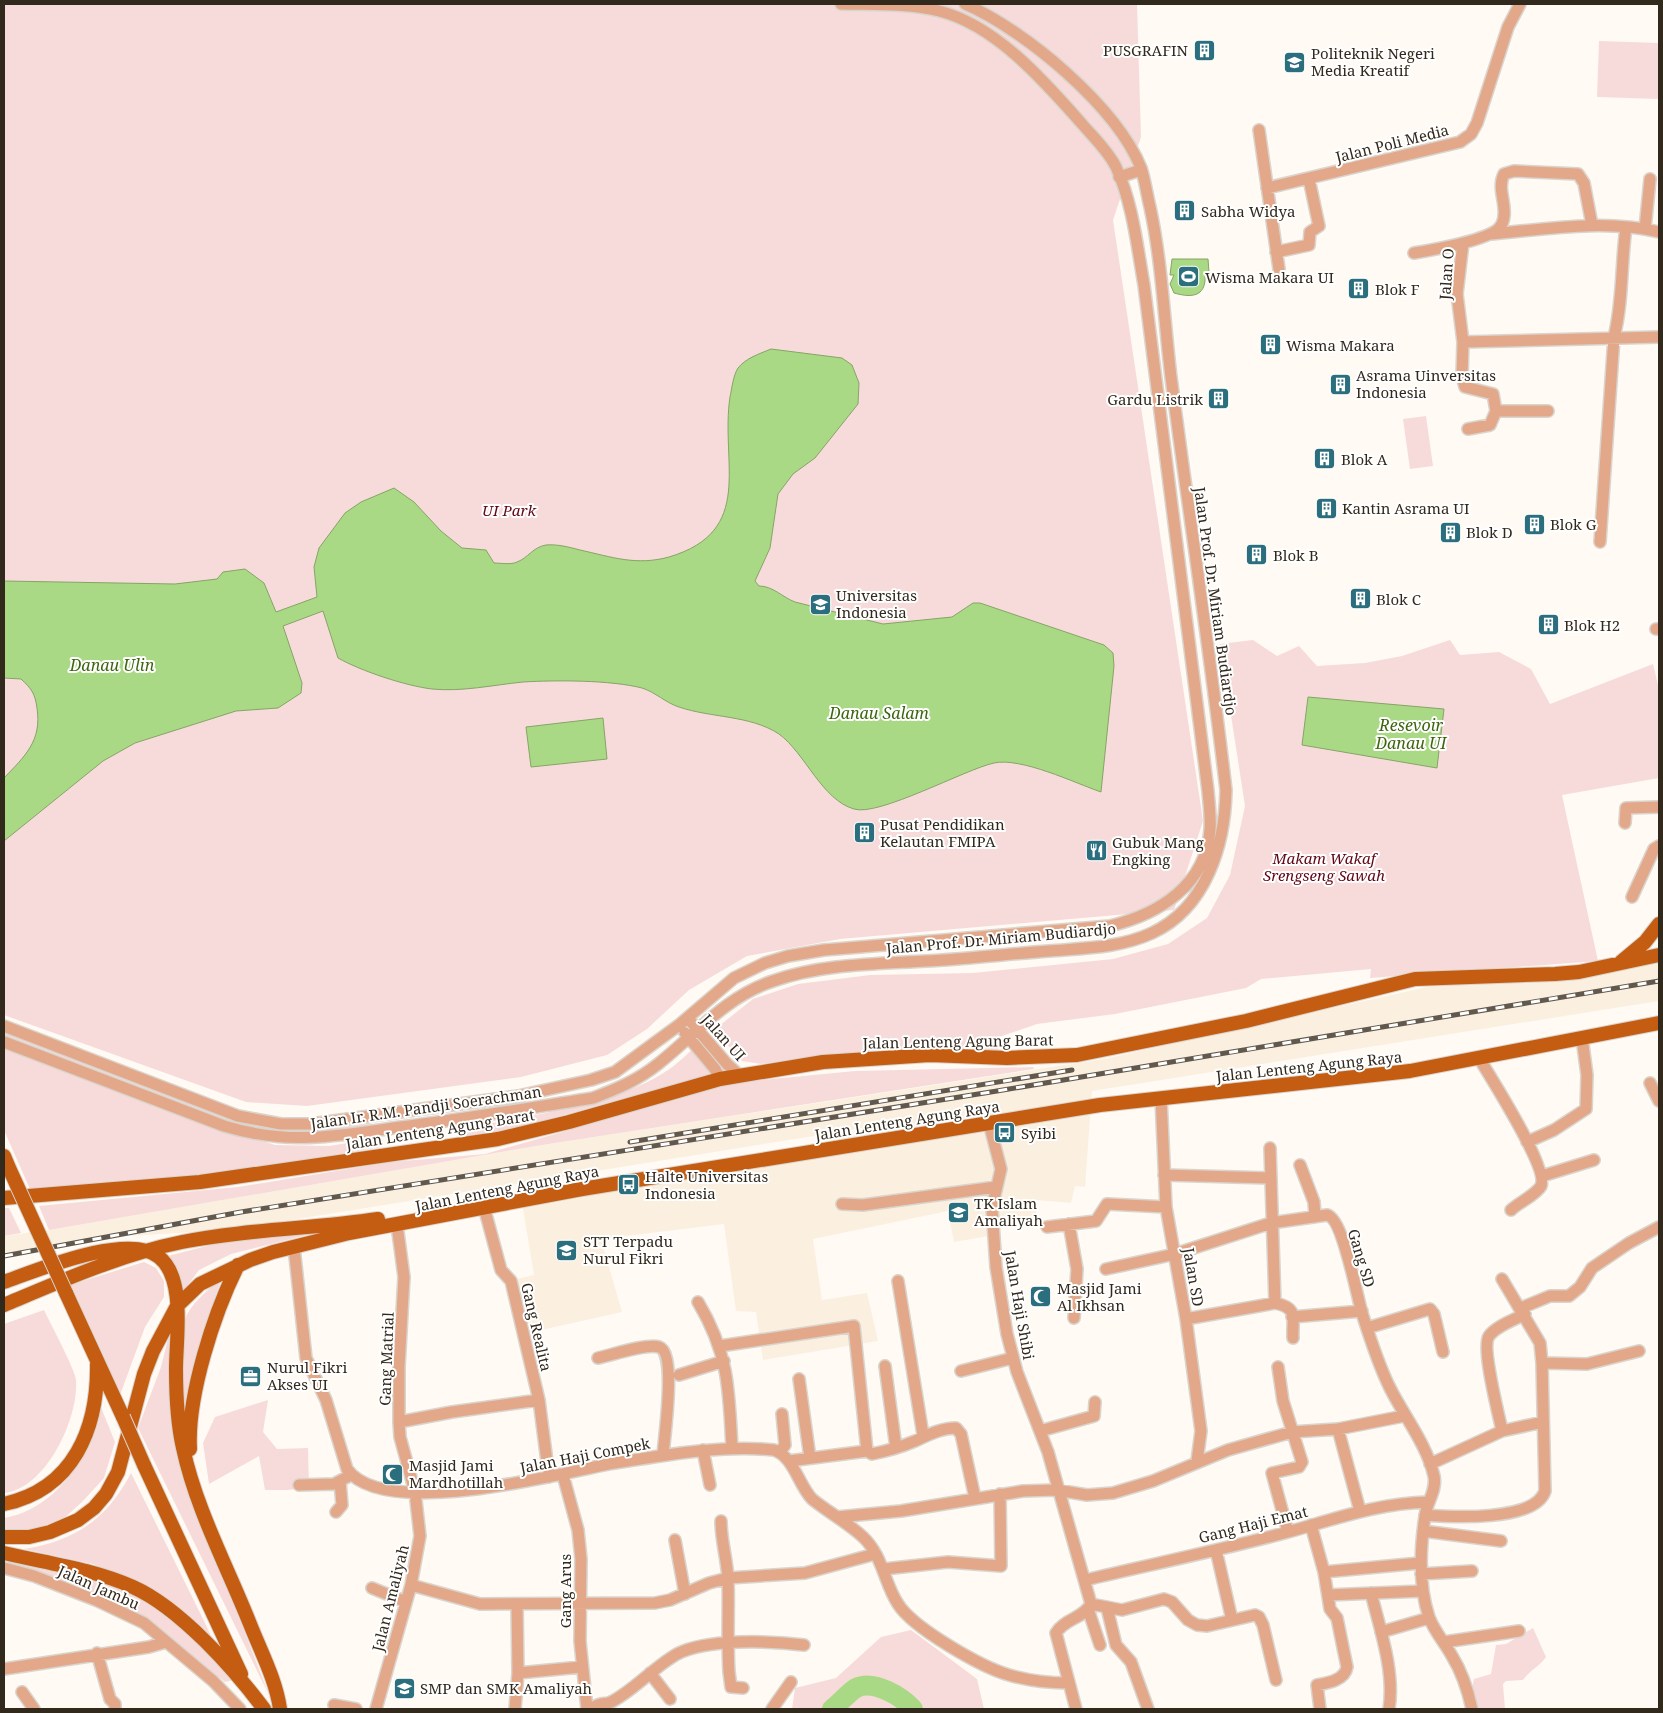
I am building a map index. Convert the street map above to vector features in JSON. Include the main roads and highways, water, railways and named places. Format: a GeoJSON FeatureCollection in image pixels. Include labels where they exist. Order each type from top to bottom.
{"type":"FeatureCollection","features":[{"type":"Feature","properties":{"kind":"main road"},"geometry":{"type":"LineString","coordinates":[[1619,965],[1645,942],[1659,924]]}},
{"type":"Feature","properties":{"kind":"main road"},"geometry":{"type":"LineString","coordinates":[[1619,965],[1659,955]]}},
{"type":"Feature","properties":{"kind":"main road","name":"Jalan Lenteng Agung Barat"},"geometry":{"type":"LineString","coordinates":[[4,1198],[200,1182],[498,1139],[570,1122],[739,1075],[867,1058],[930,1055],[1007,1058],[1078,1055],[1246,1021],[1415,980],[1555,974],[1619,965]]}},
{"type":"Feature","properties":{"kind":"main road","name":"Jalan Lenteng Agung Raya"},"geometry":{"type":"LineString","coordinates":[[4,1537],[29,1537],[59,1529],[86,1514],[106,1494],[122,1463],[144,1374],[153,1351],[177,1306],[200,1284],[238,1265],[294,1247],[349,1233],[397,1225],[454,1212],[989,1123],[1100,1105],[1410,1071],[1659,1023]]}},
{"type":"Feature","properties":{"kind":"main road"},"geometry":{"type":"LineString","coordinates":[[6,1162],[245,1684]]}},
{"type":"Feature","properties":{"kind":"main road"},"geometry":{"type":"LineString","coordinates":[[4,1305],[148,1251],[182,1242],[260,1230],[372,1220],[423,1212],[454,1212]]}},
{"type":"Feature","properties":{"kind":"main road"},"geometry":{"type":"LineString","coordinates":[[4,1282],[100,1251],[128,1248],[148,1251],[161,1258],[169,1269],[174,1283],[177,1306],[176,1382],[180,1434],[190,1471],[209,1526],[268,1668],[280,1709]]}},
{"type":"Feature","properties":{"kind":"main road"},"geometry":{"type":"LineString","coordinates":[[209,1526],[190,1449],[191,1417],[215,1321],[238,1265]]}},
{"type":"Feature","properties":{"kind":"main road"},"geometry":{"type":"LineString","coordinates":[[4,1504],[28,1496],[48,1485],[64,1471],[78,1453],[87,1435],[95,1405],[97,1364]]}},
{"type":"Feature","properties":{"kind":"main road"},"geometry":{"type":"LineString","coordinates":[[4,1553],[106,1577],[148,1594],[182,1622],[245,1684],[264,1709]]}},
{"type":"Feature","properties":{"kind":"water","name":"Wisma Makara UI"},"geometry":{"type":"Polygon","coordinates":[[[1172,259],[1208,259],[1209,272],[1205,272],[1202,290],[1194,295],[1174,293],[1170,284],[1174,275],[1170,275],[1172,259]]]}},
{"type":"Feature","properties":{"kind":"water","name":"Danau Salam"},"geometry":{"type":"Polygon","coordinates":[[[771,349],[842,358],[852,365],[859,383],[858,404],[815,458],[793,474],[778,494],[770,548],[755,581],[759,586],[773,590],[795,602],[883,624],[952,617],[973,603],[980,603],[1104,645],[1113,653],[1114,666],[1101,792],[1033,767],[1005,762],[981,767],[882,806],[866,810],[854,809],[832,796],[797,752],[779,734],[756,723],[691,711],[674,705],[642,688],[615,683],[536,681],[443,690],[410,685],[371,673],[338,658],[323,611],[283,626],[302,683],[301,693],[278,708],[236,711],[135,743],[103,761],[4,841],[4,778],[30,747],[37,730],[38,720],[35,699],[28,686],[21,679],[4,678],[4,581],[175,584],[217,579],[223,572],[245,569],[264,583],[276,612],[317,597],[314,567],[319,548],[345,513],[361,502],[394,488],[414,502],[441,531],[462,548],[486,550],[494,563],[515,563],[541,546],[546,545],[559,545],[624,560],[646,561],[669,557],[696,545],[714,530],[724,512],[728,492],[730,397],[736,371],[745,362],[771,349]]]}},
{"type":"Feature","properties":{"kind":"water","name":"Resevoir Danau UI"},"geometry":{"type":"Polygon","coordinates":[[[1308,697],[1444,709],[1437,768],[1302,745],[1308,697]]]}},
{"type":"Feature","properties":{"kind":"water"},"geometry":{"type":"Polygon","coordinates":[[[603,718],[607,759],[531,767],[526,727],[603,718]]]}},
{"type":"Feature","properties":{"kind":"waterway"},"geometry":{"type":"LineString","coordinates":[[832,1709],[856,1688],[863,1686],[871,1686],[887,1691],[902,1699],[913,1709]]}},
{"type":"Feature","properties":{"kind":"railway"},"geometry":{"type":"LineString","coordinates":[[4,1256],[241,1212],[997,1091],[1659,981]]}},
{"type":"Feature","properties":{"kind":"railway"},"geometry":{"type":"LineString","coordinates":[[630,1142],[1072,1070]]}},
{"type":"Feature","properties":{"kind":"place","name":"PUSGRAFIN"},"geometry":{"type":"Point","coordinates":[1204,50]}},
{"type":"Feature","properties":{"kind":"place","name":"Politeknik Negeri Media Kreatif"},"geometry":{"type":"Point","coordinates":[1295,62]}},
{"type":"Feature","properties":{"kind":"place","name":"Sabha Widya"},"geometry":{"type":"Point","coordinates":[1185,211]}},
{"type":"Feature","properties":{"kind":"place","name":"Wisma Makara UI"},"geometry":{"type":"Point","coordinates":[1189,277]}},
{"type":"Feature","properties":{"kind":"place","name":"Blok F"},"geometry":{"type":"Point","coordinates":[1359,289]}},
{"type":"Feature","properties":{"kind":"place","name":"Wisma Makara"},"geometry":{"type":"Point","coordinates":[1270,345]}},
{"type":"Feature","properties":{"kind":"place","name":"Asrama Uinversitas Indonesia"},"geometry":{"type":"Point","coordinates":[1340,384]}},
{"type":"Feature","properties":{"kind":"place","name":"Gardu Listrik"},"geometry":{"type":"Point","coordinates":[1219,399]}},
{"type":"Feature","properties":{"kind":"place","name":"Blok A"},"geometry":{"type":"Point","coordinates":[1325,459]}},
{"type":"Feature","properties":{"kind":"place","name":"Kantin Asrama UI"},"geometry":{"type":"Point","coordinates":[1326,508]}},
{"type":"Feature","properties":{"kind":"place","name":"Blok G"},"geometry":{"type":"Point","coordinates":[1534,524]}},
{"type":"Feature","properties":{"kind":"place","name":"Blok D"},"geometry":{"type":"Point","coordinates":[1450,532]}},
{"type":"Feature","properties":{"kind":"place","name":"Blok B"},"geometry":{"type":"Point","coordinates":[1257,555]}},
{"type":"Feature","properties":{"kind":"place","name":"Blok C"},"geometry":{"type":"Point","coordinates":[1360,599]}},
{"type":"Feature","properties":{"kind":"place","name":"Universitas Indonesia"},"geometry":{"type":"Point","coordinates":[820,604]}},
{"type":"Feature","properties":{"kind":"place","name":"Blok H2"},"geometry":{"type":"Point","coordinates":[1548,625]}},
{"type":"Feature","properties":{"kind":"place","name":"Pusat Pendidikan Kelautan FMIPA"},"geometry":{"type":"Point","coordinates":[864,833]}},
{"type":"Feature","properties":{"kind":"place","name":"Gubuk Mang Engking"},"geometry":{"type":"Point","coordinates":[1096,851]}},
{"type":"Feature","properties":{"kind":"place","name":"Syibi"},"geometry":{"type":"Point","coordinates":[1005,1133]}},
{"type":"Feature","properties":{"kind":"place","name":"Halte Universitas Indonesia"},"geometry":{"type":"Point","coordinates":[629,1185]}},
{"type":"Feature","properties":{"kind":"place","name":"TK Islam Amaliyah"},"geometry":{"type":"Point","coordinates":[958,1212]}},
{"type":"Feature","properties":{"kind":"place","name":"STT Terpadu Nurul Fikri"},"geometry":{"type":"Point","coordinates":[567,1250]}},
{"type":"Feature","properties":{"kind":"place","name":"Masjid Jami Al Ikhsan"},"geometry":{"type":"Point","coordinates":[1041,1297]}},
{"type":"Feature","properties":{"kind":"place","name":"Nurul Fikri Akses UI"},"geometry":{"type":"Point","coordinates":[251,1376]}},
{"type":"Feature","properties":{"kind":"place","name":"Masjid Jami Mardhotillah"},"geometry":{"type":"Point","coordinates":[393,1474]}},
{"type":"Feature","properties":{"kind":"place","name":"SMP dan SMK Amaliyah"},"geometry":{"type":"Point","coordinates":[404,1688]}},
{"type":"Feature","properties":{"kind":"park label","name":"UI Park"},"geometry":{"type":"Point","coordinates":[509,510]}},
{"type":"Feature","properties":{"kind":"park label","name":"Makam Wakaf Srengseng Sawah"},"geometry":{"type":"Point","coordinates":[1324,866]}},
{"type":"Feature","properties":{"kind":"water label","name":"Danau Ulin"},"geometry":{"type":"Point","coordinates":[112,665]}}]}
